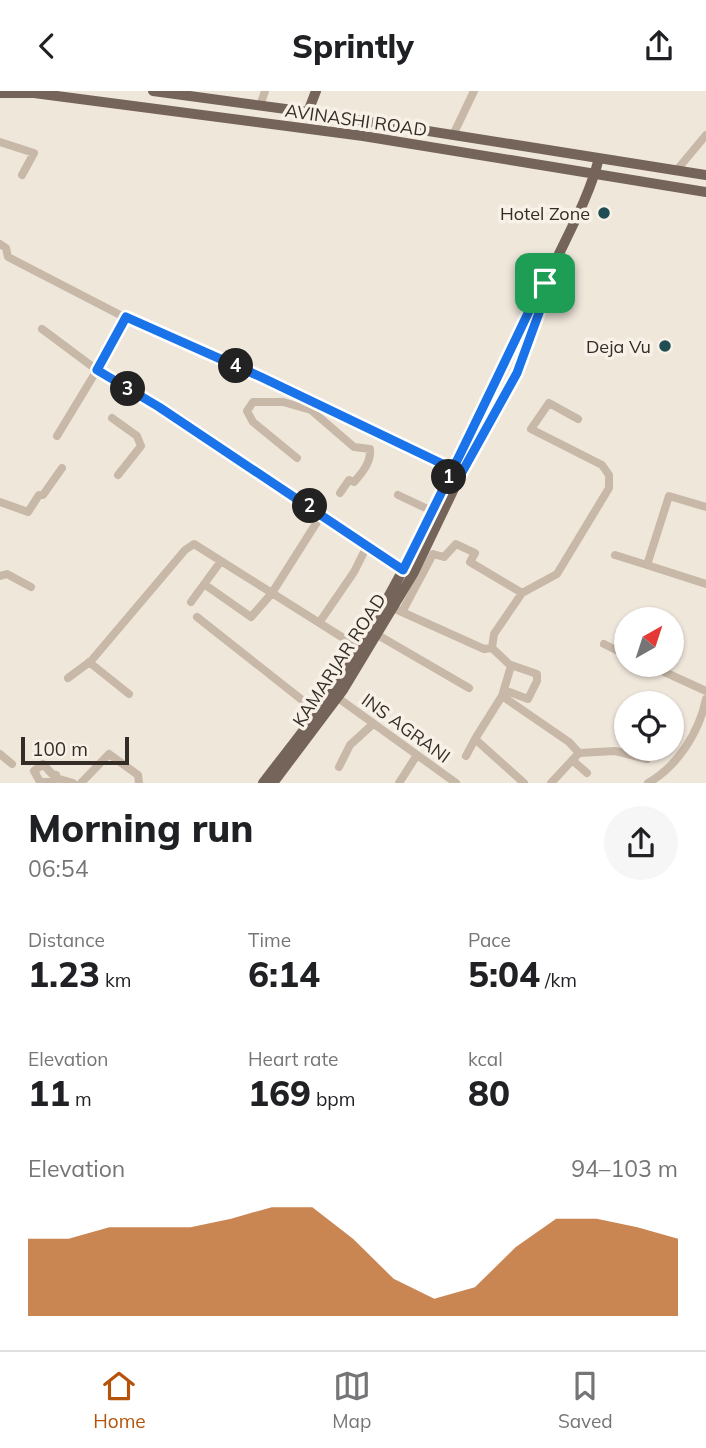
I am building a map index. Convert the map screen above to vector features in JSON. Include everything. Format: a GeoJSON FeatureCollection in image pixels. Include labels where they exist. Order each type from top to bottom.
{"type":"FeatureCollection","features":[{"type":"Feature","properties":{"kind":"main road","name":"AVINASHI ROAD"},"geometry":{"type":"LineString","coordinates":[[153,91],[308,112],[706,176]]}},
{"type":"Feature","properties":{"kind":"main road"},"geometry":{"type":"LineString","coordinates":[[308,112],[316,91]]}},
{"type":"Feature","properties":{"kind":"main road","name":"AVINASHI ROAD"},"geometry":{"type":"LineString","coordinates":[[0,93],[34,93],[363,136],[706,192]]}},
{"type":"Feature","properties":{"kind":"main road"},"geometry":{"type":"LineString","coordinates":[[582,173],[586,156]]}},
{"type":"Feature","properties":{"kind":"main road","name":"KAMARJAR ROAD"},"geometry":{"type":"LineString","coordinates":[[274,783],[362,651],[397,610],[457,471],[517,373],[547,291],[545,283],[595,175],[599,158]]}},
{"type":"Feature","properties":{"kind":"main road"},"geometry":{"type":"LineString","coordinates":[[362,651],[432,511],[457,471]]}},
{"type":"Feature","properties":{"kind":"main road"},"geometry":{"type":"LineString","coordinates":[[263,783],[316,711],[334,695]]}},
{"type":"Feature","properties":{"kind":"street"},"geometry":{"type":"LineString","coordinates":[[260,106],[265,91]]}},
{"type":"Feature","properties":{"kind":"street"},"geometry":{"type":"LineString","coordinates":[[453,135],[474,91]]}},
{"type":"Feature","properties":{"kind":"street"},"geometry":{"type":"LineString","coordinates":[[676,171],[706,135]]}},
{"type":"Feature","properties":{"kind":"street"},"geometry":{"type":"LineString","coordinates":[[0,142],[34,153],[22,175]]}},
{"type":"Feature","properties":{"kind":"street"},"geometry":{"type":"LineString","coordinates":[[0,244],[6,248],[8,257],[126,317],[261,377],[457,471]]}},
{"type":"Feature","properties":{"kind":"street"},"geometry":{"type":"LineString","coordinates":[[57,436],[126,317]]}},
{"type":"Feature","properties":{"kind":"street"},"geometry":{"type":"LineString","coordinates":[[42,329],[97,370],[159,407],[403,570]]}},
{"type":"Feature","properties":{"kind":"street"},"geometry":{"type":"LineString","coordinates":[[297,458],[253,422],[247,411],[253,402],[283,402],[310,410],[354,447],[370,449]]}},
{"type":"Feature","properties":{"kind":"street"},"geometry":{"type":"LineString","coordinates":[[492,648],[494,635],[522,593],[556,574],[609,488],[609,475],[602,465],[531,429],[549,403],[578,419]]}},
{"type":"Feature","properties":{"kind":"street"},"geometry":{"type":"LineString","coordinates":[[112,418],[137,436],[141,446],[118,475]]}},
{"type":"Feature","properties":{"kind":"street"},"geometry":{"type":"LineString","coordinates":[[340,492],[349,480],[354,482],[362,473],[371,457],[370,449],[381,435]]}},
{"type":"Feature","properties":{"kind":"street"},"geometry":{"type":"LineString","coordinates":[[0,502],[28,512],[32,503],[39,495],[43,495],[62,468]]}},
{"type":"Feature","properties":{"kind":"street"},"geometry":{"type":"LineString","coordinates":[[398,495],[432,511]]}},
{"type":"Feature","properties":{"kind":"street"},"geometry":{"type":"LineString","coordinates":[[647,565],[669,496],[706,507]]}},
{"type":"Feature","properties":{"kind":"street"},"geometry":{"type":"LineString","coordinates":[[204,584],[251,617],[272,593],[322,514]]}},
{"type":"Feature","properties":{"kind":"street"},"geometry":{"type":"LineString","coordinates":[[68,678],[89,662],[185,549],[194,544],[362,651]]}},
{"type":"Feature","properties":{"kind":"street"},"geometry":{"type":"LineString","coordinates":[[492,648],[484,649],[397,610],[433,554],[444,557],[456,544],[475,553],[470,562],[522,593]]}},
{"type":"Feature","properties":{"kind":"street"},"geometry":{"type":"LineString","coordinates":[[318,623],[354,572],[367,545]]}},
{"type":"Feature","properties":{"kind":"street"},"geometry":{"type":"LineString","coordinates":[[615,555],[706,584]]}},
{"type":"Feature","properties":{"kind":"street"},"geometry":{"type":"LineString","coordinates":[[191,602],[221,561]]}},
{"type":"Feature","properties":{"kind":"street"},"geometry":{"type":"LineString","coordinates":[[0,576],[7,574],[31,587]]}},
{"type":"Feature","properties":{"kind":"street"},"geometry":{"type":"LineString","coordinates":[[197,617],[316,711]]}},
{"type":"Feature","properties":{"kind":"street"},"geometry":{"type":"LineString","coordinates":[[376,635],[469,688]]}},
{"type":"Feature","properties":{"kind":"street"},"geometry":{"type":"LineString","coordinates":[[604,644],[614,649]]}},
{"type":"Feature","properties":{"kind":"street"},"geometry":{"type":"LineString","coordinates":[[492,648],[511,666],[537,674],[537,681],[528,699],[503,693]]}},
{"type":"Feature","properties":{"kind":"street"},"geometry":{"type":"LineString","coordinates":[[89,662],[129,694]]}},
{"type":"Feature","properties":{"kind":"street"},"geometry":{"type":"LineString","coordinates":[[466,756],[503,693],[511,666]]}},
{"type":"Feature","properties":{"kind":"street"},"geometry":{"type":"LineString","coordinates":[[675,677],[706,691]]}},
{"type":"Feature","properties":{"kind":"street"},"geometry":{"type":"LineString","coordinates":[[503,693],[569,742],[575,757],[587,773]]}},
{"type":"Feature","properties":{"kind":"street","name":"INS AGRANI"},"geometry":{"type":"LineString","coordinates":[[334,695],[451,782]]}},
{"type":"Feature","properties":{"kind":"street"},"geometry":{"type":"LineString","coordinates":[[648,783],[662,775],[694,735],[706,699]]}},
{"type":"Feature","properties":{"kind":"street"},"geometry":{"type":"LineString","coordinates":[[339,767],[350,745],[373,724]]}},
{"type":"Feature","properties":{"kind":"street"},"geometry":{"type":"LineString","coordinates":[[475,739],[524,783]]}},
{"type":"Feature","properties":{"kind":"street"},"geometry":{"type":"LineString","coordinates":[[551,783],[575,757],[614,751]]}},
{"type":"Feature","properties":{"kind":"street"},"geometry":{"type":"LineString","coordinates":[[0,754],[12,764]]}},
{"type":"Feature","properties":{"kind":"street"},"geometry":{"type":"LineString","coordinates":[[81,783],[109,754],[138,775],[139,783]]}},
{"type":"Feature","properties":{"kind":"street"},"geometry":{"type":"LineString","coordinates":[[399,783],[417,755]]}},
{"type":"Feature","properties":{"kind":"street"},"geometry":{"type":"LineString","coordinates":[[56,778],[53,782],[39,783],[34,771],[44,764],[56,778],[73,783]]}},
{"type":"Feature","properties":{"kind":"place","name":"Hotel Zone"},"geometry":{"type":"Point","coordinates":[604,213]}},
{"type":"Feature","properties":{"kind":"place","name":"Deja Vu"},"geometry":{"type":"Point","coordinates":[665,346]}},
{"type":"Feature","properties":{"kind":"route"},"geometry":{"type":"LineString","coordinates":[[545,283],[540,288],[514,345],[453,469],[403,570],[159,407],[97,370],[126,317],[261,377],[453,469],[461,474],[517,373],[547,291],[545,283]]}}]}
